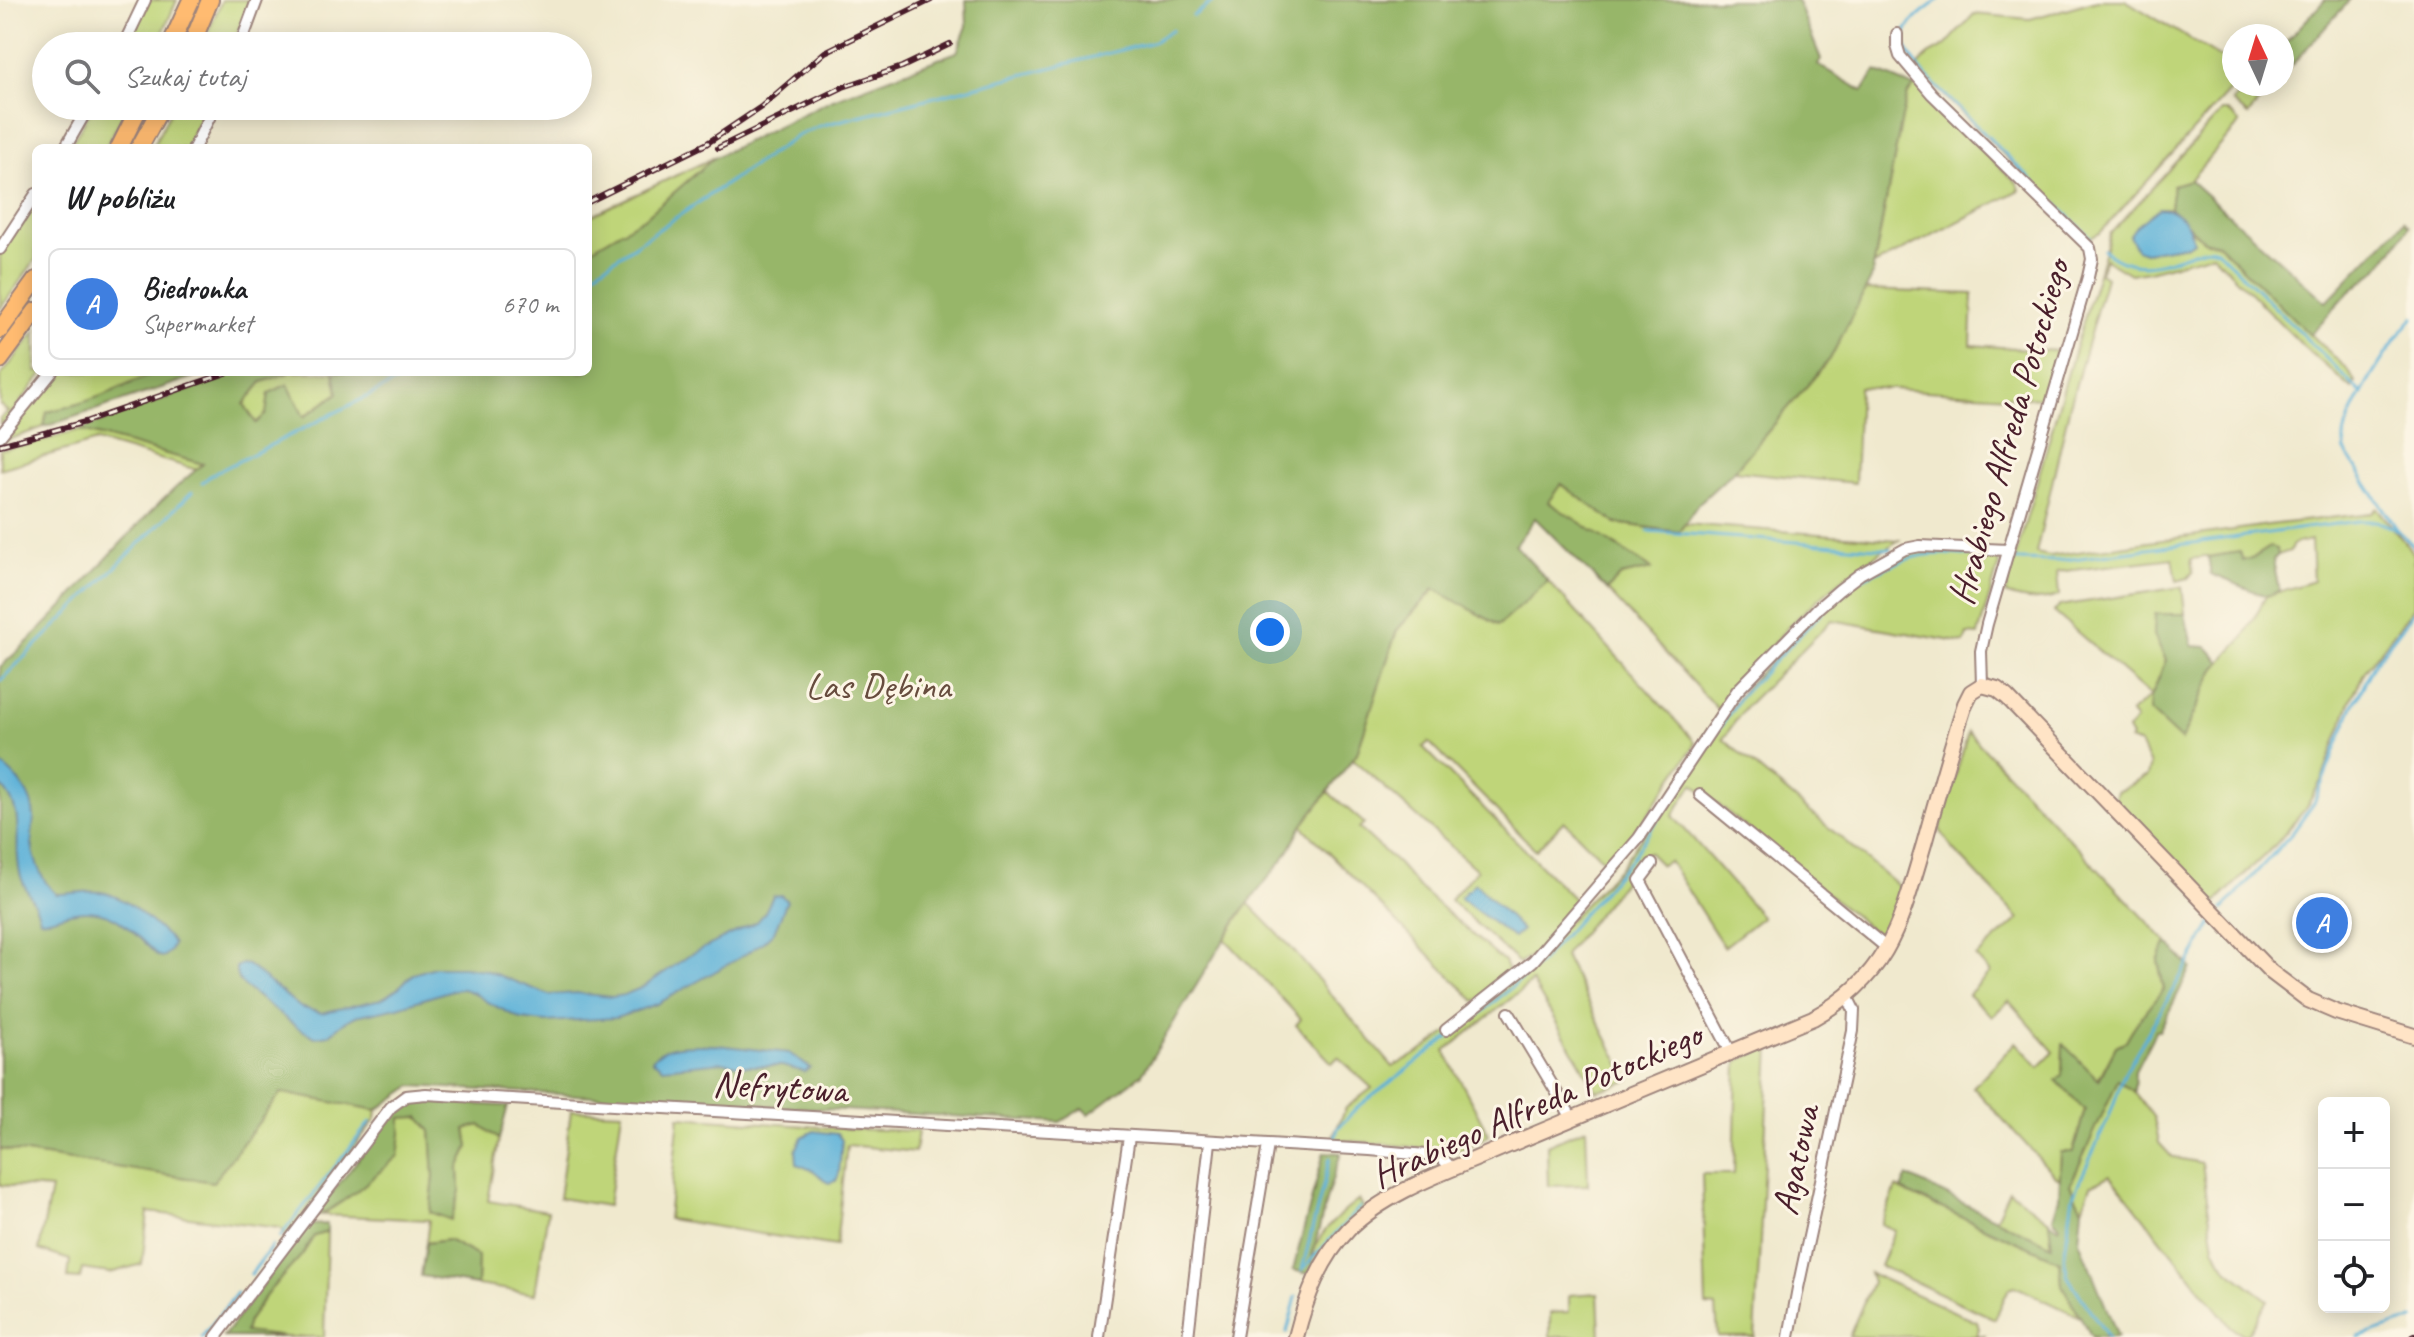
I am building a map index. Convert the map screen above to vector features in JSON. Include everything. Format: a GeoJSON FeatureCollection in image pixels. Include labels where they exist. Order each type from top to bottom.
{"type":"FeatureCollection","features":[{"type":"Feature","properties":{"kind":"main road"},"geometry":{"type":"LineString","coordinates":[[176,32],[191,0]]}},
{"type":"Feature","properties":{"kind":"main road"},"geometry":{"type":"LineString","coordinates":[[197,32],[210,0]]}},
{"type":"Feature","properties":{"kind":"main road"},"geometry":{"type":"LineString","coordinates":[[121,144],[133,120]]}},
{"type":"Feature","properties":{"kind":"main road"},"geometry":{"type":"LineString","coordinates":[[141,144],[154,120]]}},
{"type":"Feature","properties":{"kind":"main road"},"geometry":{"type":"LineString","coordinates":[[0,330],[32,286]]}},
{"type":"Feature","properties":{"kind":"main road"},"geometry":{"type":"LineString","coordinates":[[0,360],[32,316]]}},
{"type":"Feature","properties":{"kind":"street"},"geometry":{"type":"LineString","coordinates":[[130,32],[145,0]]}},
{"type":"Feature","properties":{"kind":"street"},"geometry":{"type":"LineString","coordinates":[[245,32],[257,0]]}},
{"type":"Feature","properties":{"kind":"street","name":"Hrabiego Alfreda Potockiego"},"geometry":{"type":"LineString","coordinates":[[1296,1337],[1313,1284],[1324,1263],[1349,1230],[1383,1203],[1572,1118],[1813,1018],[1847,996],[1865,979],[1887,948],[1907,903],[1965,704],[1971,692],[1982,685],[1981,651],[2088,277],[2092,252],[1932,94],[1900,56],[1897,34]]}},
{"type":"Feature","properties":{"kind":"street"},"geometry":{"type":"LineString","coordinates":[[67,144],[81,120]]}},
{"type":"Feature","properties":{"kind":"street"},"geometry":{"type":"LineString","coordinates":[[196,144],[208,120]]}},
{"type":"Feature","properties":{"kind":"street"},"geometry":{"type":"LineString","coordinates":[[0,249],[32,200]]}},
{"type":"Feature","properties":{"kind":"street"},"geometry":{"type":"LineString","coordinates":[[1,434],[49,376]]}},
{"type":"Feature","properties":{"kind":"street"},"geometry":{"type":"LineString","coordinates":[[1446,1030],[1533,961],[1639,838],[1737,691],[1839,590],[1860,574],[1905,549],[1920,546],[2008,550]]}},
{"type":"Feature","properties":{"kind":"street"},"geometry":{"type":"LineString","coordinates":[[1982,685],[1997,689],[2007,697],[2271,972],[2308,1000],[2414,1036]]}},
{"type":"Feature","properties":{"kind":"street"},"geometry":{"type":"LineString","coordinates":[[1700,795],[1887,948]]}},
{"type":"Feature","properties":{"kind":"street","name":"Hrabiego Alfreda Potockiego"},"geometry":{"type":"LineString","coordinates":[[1652,864],[1640,880],[1731,1052]]}},
{"type":"Feature","properties":{"kind":"street","name":"Agatowa"},"geometry":{"type":"LineString","coordinates":[[1789,1337],[1853,1031],[1854,1010],[1847,996]]}},
{"type":"Feature","properties":{"kind":"street"},"geometry":{"type":"LineString","coordinates":[[1509,1013],[1572,1118]]}},
{"type":"Feature","properties":{"kind":"street","name":"Nefrytowa"},"geometry":{"type":"LineString","coordinates":[[216,1337],[391,1107],[406,1096],[426,1094],[1437,1156],[1453,1170]]}},
{"type":"Feature","properties":{"kind":"street"},"geometry":{"type":"LineString","coordinates":[[1099,1337],[1129,1137]]}},
{"type":"Feature","properties":{"kind":"street"},"geometry":{"type":"LineString","coordinates":[[1188,1337],[1210,1142]]}},
{"type":"Feature","properties":{"kind":"street"},"geometry":{"type":"LineString","coordinates":[[1236,1337],[1268,1145]]}},
{"type":"Feature","properties":{"kind":"green space"},"geometry":{"type":"Polygon","coordinates":[[[149,0],[177,0],[163,32],[134,32],[149,0]]]}},
{"type":"Feature","properties":{"kind":"green space"},"geometry":{"type":"Polygon","coordinates":[[[222,0],[250,0],[237,32],[208,32],[222,0]]]}},
{"type":"Feature","properties":{"kind":"green space","name":"Las Dębina"},"geometry":{"type":"Polygon","coordinates":[[[966,0],[1797,0],[1821,59],[1818,65],[1863,91],[1876,71],[1914,87],[1908,93],[1901,122],[1871,279],[1830,359],[1734,471],[1698,504],[1679,532],[1615,523],[1561,484],[1548,502],[1652,569],[1621,576],[1607,590],[1535,518],[1515,545],[1548,581],[1499,625],[1434,589],[1397,630],[1357,753],[1302,826],[1287,854],[1240,914],[1142,1074],[1089,1114],[1083,1108],[1060,1122],[412,1086],[377,1110],[281,1093],[213,1182],[0,1149],[0,667],[52,618],[150,513],[203,464],[79,430],[227,376],[279,376],[262,382],[244,404],[256,423],[266,414],[269,393],[288,384],[304,417],[338,393],[335,376],[592,376],[592,249],[647,216],[715,157],[833,99],[957,52],[967,26],[966,0]]]}},
{"type":"Feature","properties":{"kind":"green space"},"geometry":{"type":"Polygon","coordinates":[[[2097,0],[2125,0],[2222,59],[2222,96],[2225,96],[2100,233],[2088,239],[1917,68],[1928,55],[1945,46],[1974,14],[2030,19],[2097,0]]]}},
{"type":"Feature","properties":{"kind":"green space"},"geometry":{"type":"Polygon","coordinates":[[[2325,0],[2350,0],[2294,62],[2294,33],[2325,0]]]}},
{"type":"Feature","properties":{"kind":"green space"},"geometry":{"type":"Polygon","coordinates":[[[1917,84],[2018,184],[2020,190],[1874,265],[1901,122],[1908,93],[1917,84]]]}},
{"type":"Feature","properties":{"kind":"green space"},"geometry":{"type":"Polygon","coordinates":[[[2238,96],[2265,96],[2248,115],[2232,102],[2238,96]]]}},
{"type":"Feature","properties":{"kind":"green space"},"geometry":{"type":"Polygon","coordinates":[[[2222,111],[2227,111],[2240,123],[2190,180],[2173,185],[2170,208],[2159,208],[2145,252],[2187,245],[2193,241],[2190,229],[2203,240],[2218,244],[2349,371],[2355,383],[2352,389],[2305,348],[2212,254],[2130,274],[2105,259],[2100,273],[2106,277],[2069,409],[2036,553],[2050,556],[2372,513],[2377,508],[2414,554],[2414,607],[2365,671],[2352,697],[2322,779],[2305,809],[2277,843],[2215,903],[2119,807],[2115,797],[2117,792],[2147,776],[2150,765],[2140,744],[2130,740],[2132,737],[2128,730],[2136,720],[2130,713],[2151,696],[2054,612],[2059,606],[2182,587],[2185,614],[2155,615],[2157,643],[2166,660],[2151,697],[2181,740],[2215,669],[2244,637],[2266,596],[2313,581],[2311,540],[2293,544],[2290,551],[2278,555],[2276,549],[2270,547],[2243,562],[2240,552],[2191,559],[2193,572],[2188,578],[2177,581],[2173,558],[2057,572],[2059,596],[2051,598],[2020,599],[2005,594],[2110,234],[2222,111]]]}},
{"type":"Feature","properties":{"kind":"green space"},"geometry":{"type":"Polygon","coordinates":[[[85,120],[120,120],[107,144],[70,144],[85,120]]]}},
{"type":"Feature","properties":{"kind":"green space"},"geometry":{"type":"Polygon","coordinates":[[[166,120],[199,120],[188,144],[154,144],[166,120]]]}},
{"type":"Feature","properties":{"kind":"green space"},"geometry":{"type":"Polygon","coordinates":[[[715,157],[647,216],[592,249],[592,215],[715,157]]]}},
{"type":"Feature","properties":{"kind":"green space"},"geometry":{"type":"Polygon","coordinates":[[[2190,180],[2326,302],[2404,221],[2409,226],[2375,271],[2345,296],[2310,335],[2218,244],[2203,240],[2170,208],[2173,185],[2190,180]]]}},
{"type":"Feature","properties":{"kind":"green space"},"geometry":{"type":"Polygon","coordinates":[[[32,205],[32,265],[0,309],[0,254],[32,205]]]}},
{"type":"Feature","properties":{"kind":"green space"},"geometry":{"type":"Polygon","coordinates":[[[1865,290],[1973,294],[1971,345],[2058,351],[2042,398],[1859,387],[1855,483],[1734,471],[1830,359],[1865,290]]]}},
{"type":"Feature","properties":{"kind":"green space"},"geometry":{"type":"Polygon","coordinates":[[[32,336],[32,376],[41,376],[3,424],[0,424],[0,418],[8,412],[0,405],[0,377],[32,336]]]}},
{"type":"Feature","properties":{"kind":"green space"},"geometry":{"type":"Polygon","coordinates":[[[57,376],[147,376],[103,395],[47,412],[44,427],[5,441],[57,376]]]}},
{"type":"Feature","properties":{"kind":"green space"},"geometry":{"type":"Polygon","coordinates":[[[147,376],[197,376],[44,427],[47,412],[103,395],[147,376]]]}},
{"type":"Feature","properties":{"kind":"green space"},"geometry":{"type":"Polygon","coordinates":[[[279,376],[335,376],[338,393],[303,417],[266,415],[256,423],[244,405],[262,382],[279,376]]]}},
{"type":"Feature","properties":{"kind":"green space"},"geometry":{"type":"Polygon","coordinates":[[[79,430],[204,464],[197,470],[97,441],[0,469],[0,449],[28,445],[79,430]]]}},
{"type":"Feature","properties":{"kind":"green space"},"geometry":{"type":"Polygon","coordinates":[[[1561,483],[1615,523],[1679,532],[1685,524],[1899,540],[1805,610],[1718,710],[1607,590],[1621,576],[1651,568],[1547,502],[1561,483]]]}},
{"type":"Feature","properties":{"kind":"green space"},"geometry":{"type":"Polygon","coordinates":[[[2270,547],[2276,549],[2278,555],[2273,560],[2279,591],[2266,596],[2211,574],[2208,557],[2240,552],[2243,561],[2270,547]]]}},
{"type":"Feature","properties":{"kind":"green space"},"geometry":{"type":"Polygon","coordinates":[[[1918,550],[1994,553],[1999,564],[1978,635],[1967,634],[1964,643],[1832,620],[1746,706],[1723,739],[1902,889],[1883,939],[1693,784],[1673,816],[1762,917],[1724,947],[1669,861],[1661,865],[1648,852],[1564,955],[1629,1081],[1597,1091],[1532,982],[1445,1051],[1489,1135],[1465,1148],[1452,1151],[1332,1139],[1346,1108],[1372,1088],[1338,1057],[1332,1063],[1296,1025],[1301,1019],[1225,939],[1248,903],[1287,943],[1393,1067],[1428,1047],[1498,994],[1621,866],[1747,685],[1829,603],[1873,569],[1897,556],[1918,550]]]}},
{"type":"Feature","properties":{"kind":"green space"},"geometry":{"type":"Polygon","coordinates":[[[1548,581],[1696,743],[1609,866],[1564,821],[1536,850],[1429,742],[1423,747],[1577,902],[1531,957],[1519,963],[1450,900],[1477,870],[1353,759],[1397,630],[1435,589],[1498,625],[1548,581]]]}},
{"type":"Feature","properties":{"kind":"green space"},"geometry":{"type":"Polygon","coordinates":[[[2155,614],[2185,614],[2192,646],[2207,647],[2221,662],[2181,740],[2150,711],[2151,697],[2166,660],[2154,635],[2155,614]]]}},
{"type":"Feature","properties":{"kind":"green space"},"geometry":{"type":"Polygon","coordinates":[[[1968,732],[2167,942],[2158,961],[2164,989],[2126,1041],[2116,1046],[2098,1080],[2063,1045],[2062,1075],[2057,1080],[2085,1109],[2073,1152],[2061,1152],[2060,1178],[1973,1087],[2016,1042],[2039,1067],[2054,1052],[2009,1001],[1992,1016],[1968,995],[1990,973],[1976,957],[2019,919],[1954,850],[1940,830],[1968,732]]]}},
{"type":"Feature","properties":{"kind":"green space"},"geometry":{"type":"Polygon","coordinates":[[[1328,792],[1364,823],[1359,828],[1417,886],[1504,962],[1509,973],[1476,1002],[1302,826],[1328,792]]]}},
{"type":"Feature","properties":{"kind":"green space"},"geometry":{"type":"Polygon","coordinates":[[[2167,942],[2191,968],[2135,1071],[2134,1092],[2118,1080],[2070,1185],[2082,1209],[2079,1240],[2118,1337],[2092,1337],[2062,1285],[2060,1261],[1901,1190],[1907,1176],[2052,1246],[2049,1221],[2060,1226],[2053,1218],[2059,1198],[2061,1152],[2073,1152],[2085,1110],[2056,1080],[2062,1075],[2063,1044],[2099,1080],[2116,1046],[2126,1041],[2164,989],[2158,961],[2167,942]]]}},
{"type":"Feature","properties":{"kind":"green space"},"geometry":{"type":"Polygon","coordinates":[[[1770,1047],[1755,1337],[1718,1337],[1716,1307],[1706,1306],[1702,1174],[1734,1174],[1737,1061],[1770,1047]]]}},
{"type":"Feature","properties":{"kind":"green space"},"geometry":{"type":"Polygon","coordinates":[[[2118,1079],[2134,1092],[2154,1118],[2159,1143],[2172,1157],[2202,1163],[2214,1248],[2228,1270],[2268,1300],[2246,1336],[2230,1326],[2110,1175],[2091,1185],[2082,1209],[2070,1185],[2118,1079]]]}},
{"type":"Feature","properties":{"kind":"green space"},"geometry":{"type":"Polygon","coordinates":[[[281,1093],[377,1110],[376,1118],[286,1238],[280,1228],[148,1212],[142,1264],[110,1273],[82,1269],[80,1279],[68,1278],[70,1260],[39,1250],[51,1189],[0,1185],[0,1149],[213,1182],[281,1093]]]}},
{"type":"Feature","properties":{"kind":"green space"},"geometry":{"type":"Polygon","coordinates":[[[411,1101],[508,1106],[499,1139],[480,1125],[466,1129],[469,1147],[459,1168],[460,1191],[451,1220],[430,1212],[434,1177],[431,1131],[419,1117],[401,1118],[398,1156],[334,1207],[314,1216],[396,1111],[411,1101]]]}},
{"type":"Feature","properties":{"kind":"green space"},"geometry":{"type":"Polygon","coordinates":[[[571,1110],[622,1112],[608,1206],[559,1198],[571,1110]]]}},
{"type":"Feature","properties":{"kind":"green space"},"geometry":{"type":"Polygon","coordinates":[[[400,1117],[419,1117],[431,1128],[434,1177],[430,1212],[460,1191],[459,1168],[469,1147],[466,1128],[480,1125],[499,1139],[488,1201],[548,1211],[535,1294],[477,1285],[478,1256],[448,1240],[426,1243],[429,1220],[322,1215],[345,1199],[401,1134],[400,1117]]]}},
{"type":"Feature","properties":{"kind":"green space"},"geometry":{"type":"Polygon","coordinates":[[[679,1117],[918,1131],[915,1152],[847,1145],[836,1246],[668,1219],[679,1117]]]}},
{"type":"Feature","properties":{"kind":"green space"},"geometry":{"type":"Polygon","coordinates":[[[1586,1128],[1588,1185],[1548,1186],[1547,1145],[1586,1128]]]}},
{"type":"Feature","properties":{"kind":"green space"},"geometry":{"type":"Polygon","coordinates":[[[1324,1152],[1341,1153],[1312,1257],[1314,1267],[1309,1274],[1293,1270],[1324,1152]]]}},
{"type":"Feature","properties":{"kind":"green space"},"geometry":{"type":"Polygon","coordinates":[[[1896,1188],[2060,1261],[2062,1285],[2080,1317],[2015,1286],[2009,1288],[1995,1319],[1880,1266],[1895,1230],[1881,1224],[1896,1188]]]}},
{"type":"Feature","properties":{"kind":"green space"},"geometry":{"type":"Polygon","coordinates":[[[2009,1190],[2049,1221],[2052,1246],[1995,1220],[2009,1190]]]}},
{"type":"Feature","properties":{"kind":"green space"},"geometry":{"type":"Polygon","coordinates":[[[1359,1200],[1364,1209],[1314,1267],[1315,1247],[1320,1238],[1335,1220],[1359,1200]]]}},
{"type":"Feature","properties":{"kind":"green space"},"geometry":{"type":"Polygon","coordinates":[[[327,1224],[327,1232],[314,1236],[302,1255],[269,1291],[248,1321],[245,1332],[286,1337],[223,1337],[307,1225],[327,1224]]]}},
{"type":"Feature","properties":{"kind":"green space"},"geometry":{"type":"Polygon","coordinates":[[[327,1232],[324,1337],[244,1333],[248,1321],[269,1291],[302,1255],[314,1236],[327,1232]]]}},
{"type":"Feature","properties":{"kind":"green space"},"geometry":{"type":"Polygon","coordinates":[[[448,1240],[478,1256],[477,1285],[421,1276],[426,1243],[448,1240]]]}},
{"type":"Feature","properties":{"kind":"green space"},"geometry":{"type":"Polygon","coordinates":[[[1869,1273],[1977,1322],[1979,1329],[1976,1335],[1986,1336],[1849,1337],[1872,1282],[1869,1273]]]}},
{"type":"Feature","properties":{"kind":"green space"},"geometry":{"type":"Polygon","coordinates":[[[1598,1293],[1600,1337],[1550,1337],[1550,1313],[1569,1312],[1569,1295],[1598,1293]]]}},
{"type":"Feature","properties":{"kind":"water"},"geometry":{"type":"Polygon","coordinates":[[[2159,208],[2182,218],[2193,241],[2187,245],[2145,252],[2136,249],[2129,236],[2136,226],[2159,208]]]}},
{"type":"Feature","properties":{"kind":"water"},"geometry":{"type":"Polygon","coordinates":[[[0,764],[18,780],[31,801],[35,860],[51,889],[56,894],[101,892],[120,899],[138,910],[169,938],[173,944],[170,951],[163,957],[158,956],[120,921],[98,912],[85,911],[40,919],[20,873],[17,816],[9,795],[0,785],[0,764]]]}},
{"type":"Feature","properties":{"kind":"water"},"geometry":{"type":"Polygon","coordinates":[[[1475,883],[1522,930],[1513,938],[1460,898],[1475,883]]]}},
{"type":"Feature","properties":{"kind":"water"},"geometry":{"type":"Polygon","coordinates":[[[781,895],[787,901],[774,932],[763,942],[657,1004],[616,1018],[545,1022],[521,1019],[463,989],[356,1016],[329,1035],[315,1037],[298,1028],[245,987],[236,974],[236,967],[248,965],[300,1007],[321,1013],[381,999],[413,974],[435,967],[485,970],[549,995],[576,993],[612,997],[643,987],[690,955],[758,921],[773,896],[781,895]]]}},
{"type":"Feature","properties":{"kind":"water"},"geometry":{"type":"Polygon","coordinates":[[[717,1045],[789,1053],[810,1068],[805,1072],[782,1066],[741,1066],[723,1062],[663,1068],[652,1060],[672,1047],[717,1045]]]}},
{"type":"Feature","properties":{"kind":"water"},"geometry":{"type":"Polygon","coordinates":[[[814,1131],[837,1134],[842,1140],[836,1181],[829,1183],[814,1171],[797,1164],[796,1150],[802,1137],[814,1131]]]}},
{"type":"Feature","properties":{"kind":"waterway"},"geometry":{"type":"LineString","coordinates":[[1193,16],[1215,0]]}},
{"type":"Feature","properties":{"kind":"waterway"},"geometry":{"type":"LineString","coordinates":[[1939,0],[1908,28],[1904,40],[1909,54],[1925,75],[2090,237]]}},
{"type":"Feature","properties":{"kind":"waterway"},"geometry":{"type":"LineString","coordinates":[[592,274],[797,136],[819,126],[1153,42],[1172,30]]}},
{"type":"Feature","properties":{"kind":"waterway"},"geometry":{"type":"LineString","coordinates":[[2104,250],[2125,262],[2146,265],[2204,248],[2217,250],[2362,394]]}},
{"type":"Feature","properties":{"kind":"waterway"},"geometry":{"type":"LineString","coordinates":[[2414,317],[2364,389],[2349,420],[2344,439],[2345,451],[2397,529],[2414,547]]}},
{"type":"Feature","properties":{"kind":"waterway"},"geometry":{"type":"LineString","coordinates":[[202,483],[211,475],[408,376]]}},
{"type":"Feature","properties":{"kind":"waterway"},"geometry":{"type":"LineString","coordinates":[[0,681],[192,492]]}},
{"type":"Feature","properties":{"kind":"waterway"},"geometry":{"type":"LineString","coordinates":[[2016,560],[2057,561],[2359,521],[2376,521],[2397,529]]}},
{"type":"Feature","properties":{"kind":"waterway"},"geometry":{"type":"LineString","coordinates":[[1648,531],[1890,549]]}},
{"type":"Feature","properties":{"kind":"waterway"},"geometry":{"type":"LineString","coordinates":[[1861,579],[1902,561],[1926,555],[1994,557]]}},
{"type":"Feature","properties":{"kind":"waterway"},"geometry":{"type":"LineString","coordinates":[[1335,1139],[1338,1128],[1358,1107],[1539,964],[1631,859],[1741,696],[1829,605],[1852,586]]}},
{"type":"Feature","properties":{"kind":"waterway"},"geometry":{"type":"LineString","coordinates":[[2223,909],[2293,832],[2314,803],[2353,706],[2376,661],[2414,612]]}},
{"type":"Feature","properties":{"kind":"waterway"},"geometry":{"type":"LineString","coordinates":[[2108,1337],[2068,1277],[2064,1258],[2073,1196],[2109,1117],[2125,1072],[2212,923]]}},
{"type":"Feature","properties":{"kind":"waterway"},"geometry":{"type":"LineString","coordinates":[[280,1237],[370,1122]]}},
{"type":"Feature","properties":{"kind":"waterway"},"geometry":{"type":"LineString","coordinates":[[1302,1270],[1330,1158]]}},
{"type":"Feature","properties":{"kind":"waterway"},"geometry":{"type":"LineString","coordinates":[[1303,1269],[1360,1207]]}},
{"type":"Feature","properties":{"kind":"waterway"},"geometry":{"type":"LineString","coordinates":[[251,1274],[272,1246]]}},
{"type":"Feature","properties":{"kind":"waterway"},"geometry":{"type":"LineString","coordinates":[[202,1337],[237,1293]]}},
{"type":"Feature","properties":{"kind":"waterway"},"geometry":{"type":"LineString","coordinates":[[1287,1332],[1296,1297]]}},
{"type":"Feature","properties":{"kind":"waterway"},"geometry":{"type":"LineString","coordinates":[[2359,1337],[2414,1319]]}},
{"type":"Feature","properties":{"kind":"railway"},"geometry":{"type":"LineString","coordinates":[[592,200],[706,144],[761,107],[825,52],[931,0]]}},
{"type":"Feature","properties":{"kind":"railway"},"geometry":{"type":"LineString","coordinates":[[718,148],[843,87],[902,67],[950,44]]}},
{"type":"Feature","properties":{"kind":"railway"},"geometry":{"type":"LineString","coordinates":[[0,445],[85,422],[217,376]]}},
{"type":"Feature","properties":{"kind":"place","name":"Biedronka"},"geometry":{"type":"Point","coordinates":[2322,923]}}]}
